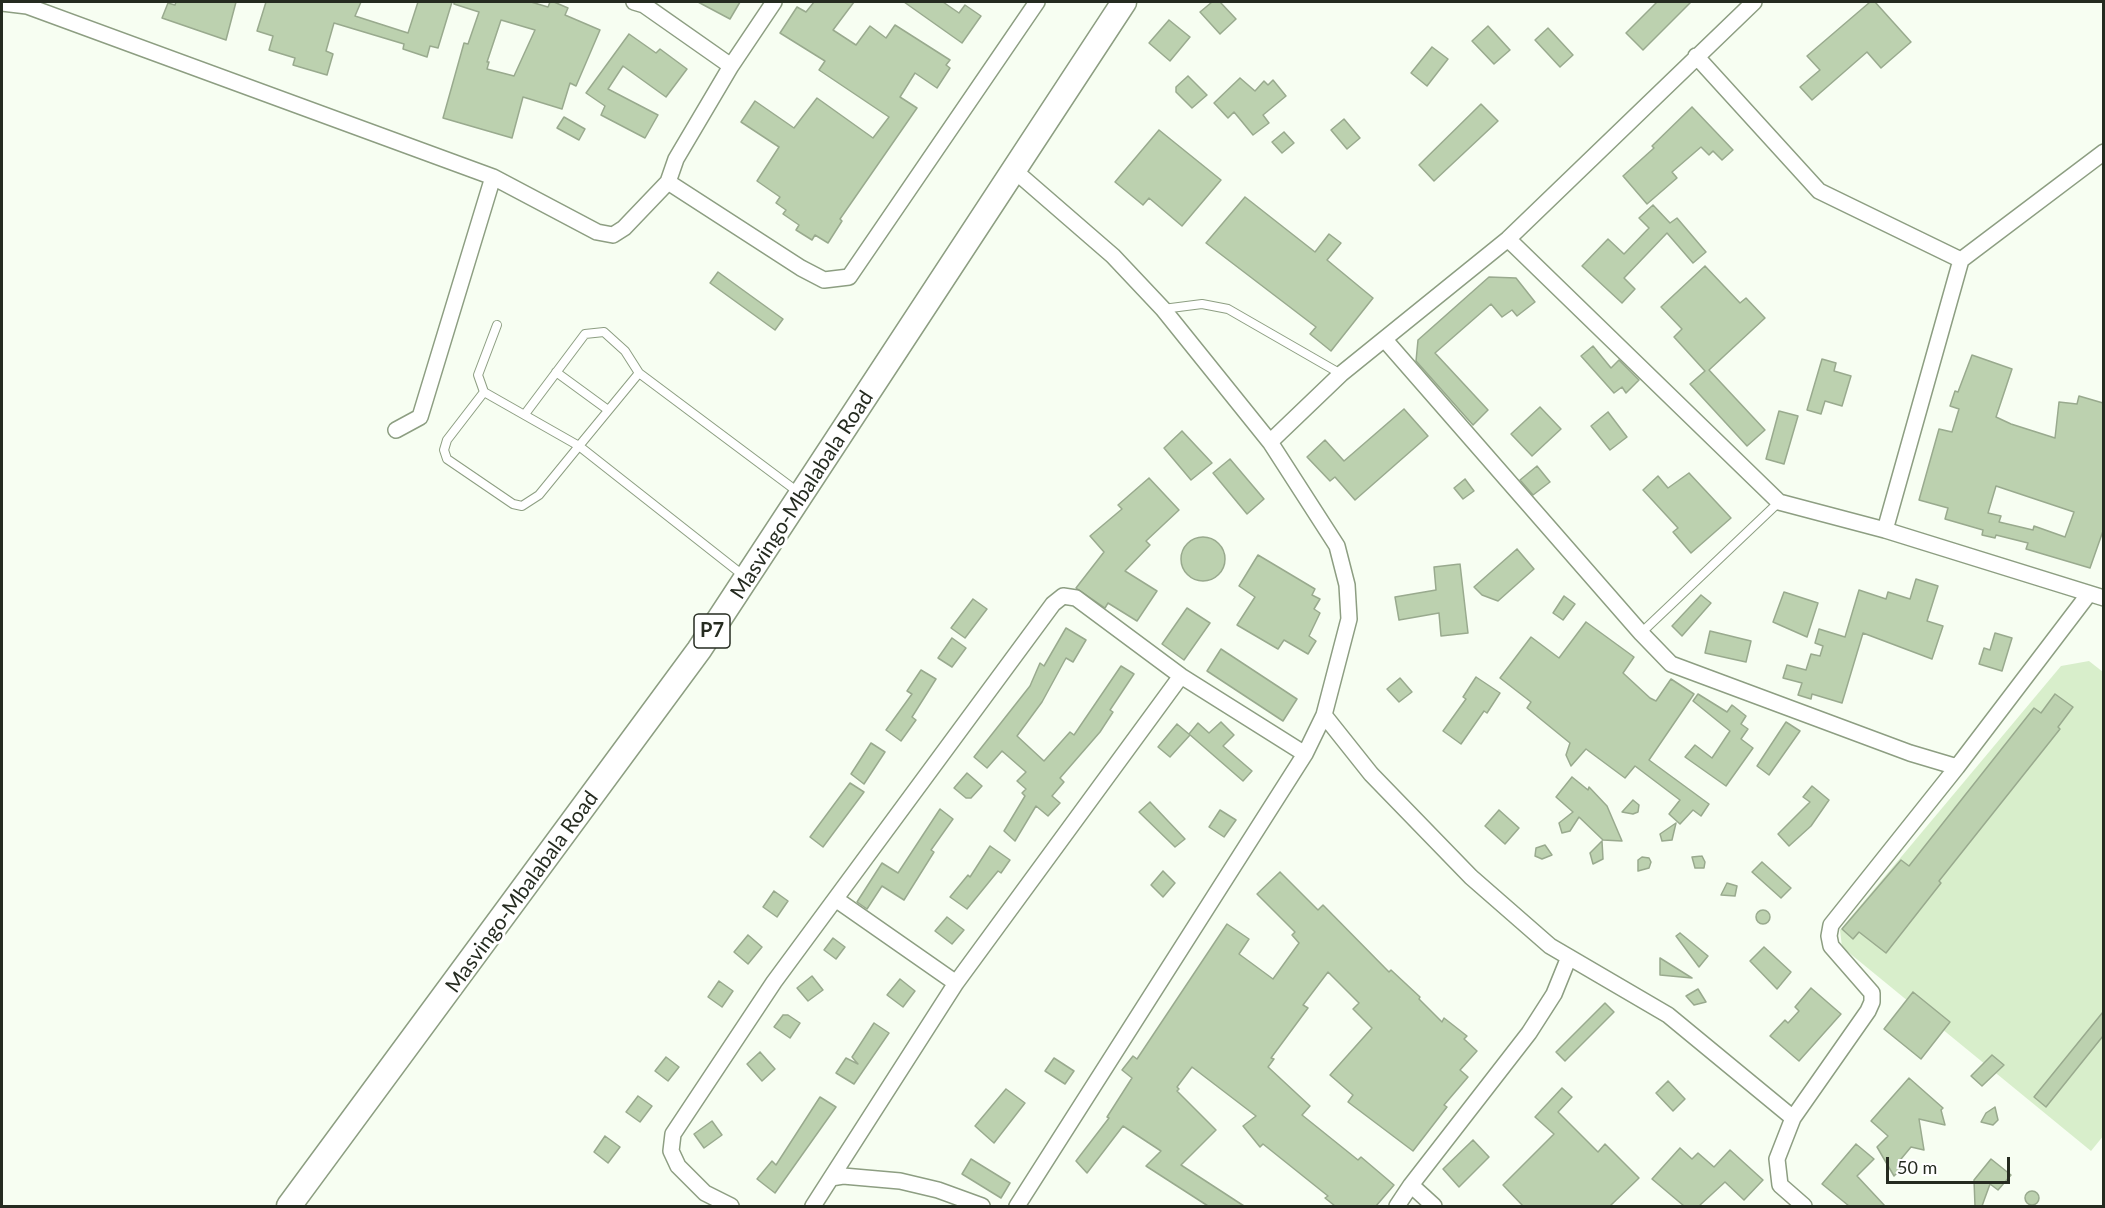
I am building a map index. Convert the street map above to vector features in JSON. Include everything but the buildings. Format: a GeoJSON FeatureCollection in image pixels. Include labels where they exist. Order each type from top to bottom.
{"type":"FeatureCollection","features":[{"type":"Feature","properties":{"kind":"highway","name":"Masvingo-Mbalabala Road"},"geometry":{"type":"LineString","coordinates":[[289,1206],[699,650],[1124,2]]}},
{"type":"Feature","properties":{"kind":"street"},"geometry":{"type":"LineString","coordinates":[[634,2],[644,5],[731,66]]}},
{"type":"Feature","properties":{"kind":"street"},"geometry":{"type":"LineString","coordinates":[[2,3],[27,4],[493,177],[597,232],[613,235],[624,228],[668,182],[676,159],[731,66],[774,2]]}},
{"type":"Feature","properties":{"kind":"street"},"geometry":{"type":"LineString","coordinates":[[668,182],[801,268],[824,280],[849,277],[1037,2]]}},
{"type":"Feature","properties":{"kind":"street"},"geometry":{"type":"LineString","coordinates":[[1270,442],[1341,374],[1508,239],[1754,2]]}},
{"type":"Feature","properties":{"kind":"street"},"geometry":{"type":"LineString","coordinates":[[1696,56],[1820,191],[1961,260]]}},
{"type":"Feature","properties":{"kind":"street"},"geometry":{"type":"LineString","coordinates":[[1885,530],[1961,260],[2103,152]]}},
{"type":"Feature","properties":{"kind":"street"},"geometry":{"type":"LineString","coordinates":[[1015,171],[1113,256],[1163,309],[1270,442],[1337,546],[1347,585],[1349,620],[1324,715],[1305,754],[1017,1206]]}},
{"type":"Feature","properties":{"kind":"street"},"geometry":{"type":"LineString","coordinates":[[396,430],[420,417],[493,177]]}},
{"type":"Feature","properties":{"kind":"street"},"geometry":{"type":"LineString","coordinates":[[1508,239],[1779,502],[1885,530],[2103,598]]}},
{"type":"Feature","properties":{"kind":"street"},"geometry":{"type":"LineString","coordinates":[[1385,340],[1641,633],[1671,664],[1910,753],[1957,767]]}},
{"type":"Feature","properties":{"kind":"street"},"geometry":{"type":"LineString","coordinates":[[1796,1204],[1780,1185],[1777,1159],[1793,1118],[1872,1002],[1872,993],[1832,946],[1829,936],[1831,925],[1957,767],[2088,595]]}},
{"type":"Feature","properties":{"kind":"street"},"geometry":{"type":"LineString","coordinates":[[731,1206],[705,1193],[678,1166],[671,1151],[673,1134],[774,982],[837,900],[1053,604],[1063,596],[1076,598],[1181,676],[1305,754]]}},
{"type":"Feature","properties":{"kind":"street"},"geometry":{"type":"LineString","coordinates":[[813,1206],[956,983],[1181,676]]}},
{"type":"Feature","properties":{"kind":"street"},"geometry":{"type":"LineString","coordinates":[[1324,715],[1371,774],[1471,877],[1550,946],[1668,1015],[1793,1118]]}},
{"type":"Feature","properties":{"kind":"street"},"geometry":{"type":"LineString","coordinates":[[837,900],[956,983]]}},
{"type":"Feature","properties":{"kind":"street"},"geometry":{"type":"LineString","coordinates":[[1397,1206],[1529,1034],[1554,994],[1569,957]]}},
{"type":"Feature","properties":{"kind":"street"},"geometry":{"type":"LineString","coordinates":[[831,1178],[843,1176],[900,1181],[938,1190],[982,1206]]}},
{"type":"Feature","properties":{"kind":"street"},"geometry":{"type":"LineString","coordinates":[[1411,1185],[1434,1206]]}},
{"type":"Feature","properties":{"kind":"lane"},"geometry":{"type":"LineString","coordinates":[[1163,309],[1202,304],[1228,309],[1341,374]]}},
{"type":"Feature","properties":{"kind":"lane"},"geometry":{"type":"LineString","coordinates":[[497,325],[478,375],[484,392],[579,446],[747,578]]}},
{"type":"Feature","properties":{"kind":"lane"},"geometry":{"type":"LineString","coordinates":[[525,414],[585,334],[604,332],[625,351],[639,373],[801,495]]}},
{"type":"Feature","properties":{"kind":"lane"},"geometry":{"type":"LineString","coordinates":[[556,372],[608,410]]}},
{"type":"Feature","properties":{"kind":"lane"},"geometry":{"type":"LineString","coordinates":[[484,392],[447,440],[444,450],[447,459],[513,504],[522,506],[539,495],[639,373]]}},
{"type":"Feature","properties":{"kind":"lane"},"geometry":{"type":"LineString","coordinates":[[1641,633],[1779,502]]}},
{"type":"Feature","properties":{"kind":"green space"},"geometry":{"type":"Polygon","coordinates":[[[2089,661],[2103,672],[2104,1135],[2091,1151],[1842,947],[1840,930],[2061,666],[2089,661]]]}}]}
